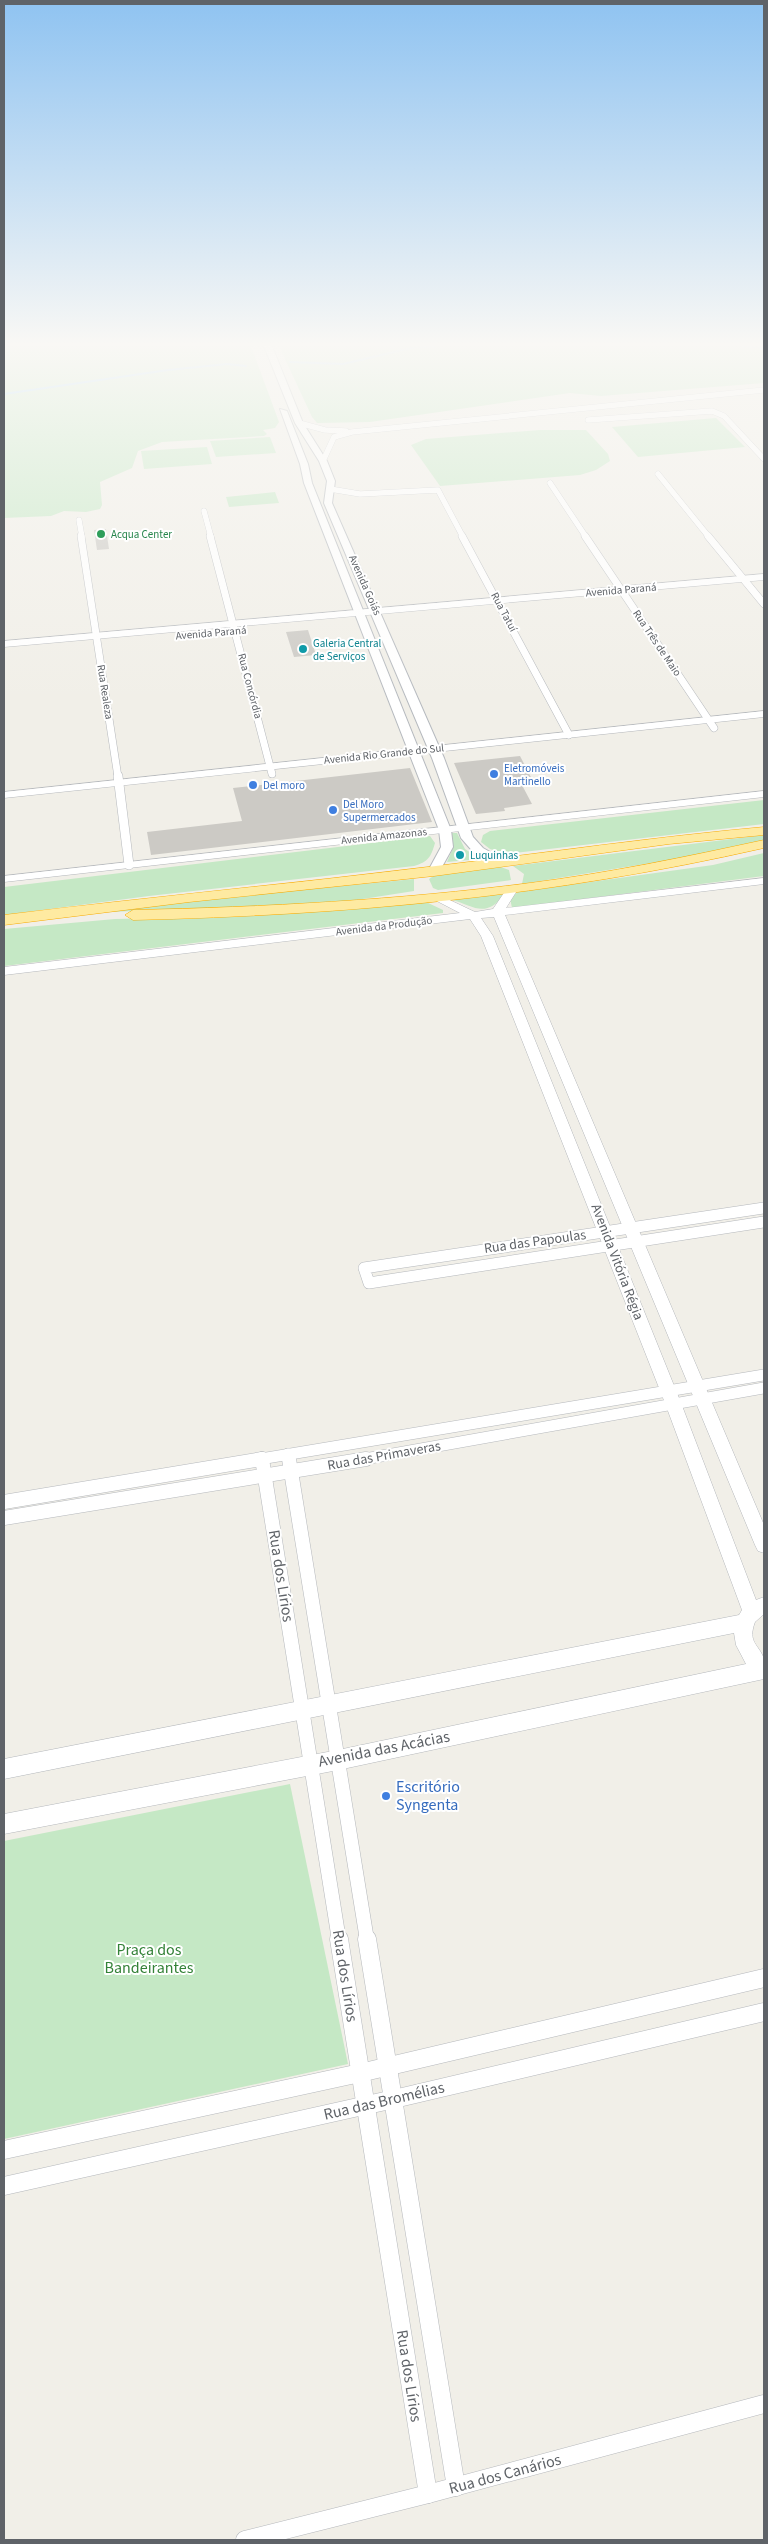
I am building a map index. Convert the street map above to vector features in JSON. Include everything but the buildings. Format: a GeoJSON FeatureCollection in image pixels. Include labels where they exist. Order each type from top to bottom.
{"type":"FeatureCollection","features":[{"type":"Feature","properties":{"kind":"highway"},"geometry":{"type":"LineString","coordinates":[[4,920],[197,896],[434,871],[669,840],[764,831]]}},
{"type":"Feature","properties":{"kind":"highway"},"geometry":{"type":"LineString","coordinates":[[31,917],[265,912],[437,897],[603,878],[700,860],[764,844]]}},
{"type":"Feature","properties":{"kind":"highway"},"geometry":{"type":"LineString","coordinates":[[500,863],[518,875],[512,889]]}},
{"type":"Feature","properties":{"kind":"highway"},"geometry":{"type":"LineString","coordinates":[[434,871],[426,877],[425,883],[429,891],[437,897]]}},
{"type":"Feature","properties":{"kind":"main road","name":"Avenida Goiás"},"geometry":{"type":"LineString","coordinates":[[304,465],[309,488],[417,755],[445,830]]}},
{"type":"Feature","properties":{"kind":"main road","name":"Avenida Goiás"},"geometry":{"type":"LineString","coordinates":[[325,465],[331,482],[328,503],[435,753],[467,838],[479,851],[500,863]]}},
{"type":"Feature","properties":{"kind":"main road"},"geometry":{"type":"LineString","coordinates":[[309,488],[330,489]]}},
{"type":"Feature","properties":{"kind":"main road"},"geometry":{"type":"LineString","coordinates":[[434,871],[447,847],[445,830]]}},
{"type":"Feature","properties":{"kind":"street"},"geometry":{"type":"LineString","coordinates":[[658,474],[764,604]]}},
{"type":"Feature","properties":{"kind":"street","name":"Rua Três de Maio"},"geometry":{"type":"LineString","coordinates":[[550,483],[712,724]]}},
{"type":"Feature","properties":{"kind":"street","name":"Rua Tatuí"},"geometry":{"type":"LineString","coordinates":[[330,489],[360,494],[438,490],[569,735]]}},
{"type":"Feature","properties":{"kind":"street","name":"Rua Concórdia"},"geometry":{"type":"LineString","coordinates":[[204,511],[271,771]]}},
{"type":"Feature","properties":{"kind":"street","name":"Rua Realeza"},"geometry":{"type":"LineString","coordinates":[[79,520],[120,786],[129,865]]}},
{"type":"Feature","properties":{"kind":"street","name":"Avenida Paraná"},"geometry":{"type":"LineString","coordinates":[[4,653],[98,640],[764,577]]}},
{"type":"Feature","properties":{"kind":"street","name":"Avenida Paraná"},"geometry":{"type":"LineString","coordinates":[[4,644],[98,640]]}},
{"type":"Feature","properties":{"kind":"street","name":"Avenida Rio Grande do Sul"},"geometry":{"type":"LineString","coordinates":[[4,795],[271,771],[712,724],[764,714]]}},
{"type":"Feature","properties":{"kind":"street","name":"Avenida Rio Grande do Sul"},"geometry":{"type":"LineString","coordinates":[[435,753],[569,735],[764,722]]}},
{"type":"Feature","properties":{"kind":"street","name":"Avenida Rio Grande do Sul"},"geometry":{"type":"LineString","coordinates":[[4,802],[120,786]]}},
{"type":"Feature","properties":{"kind":"street","name":"Avenida Amazonas"},"geometry":{"type":"LineString","coordinates":[[4,879],[764,794]]}},
{"type":"Feature","properties":{"kind":"street","name":"Avenida da Produção"},"geometry":{"type":"LineString","coordinates":[[4,971],[764,881]]}},
{"type":"Feature","properties":{"kind":"street"},"geometry":{"type":"LineString","coordinates":[[498,913],[512,889]]}},
{"type":"Feature","properties":{"kind":"street"},"geometry":{"type":"LineString","coordinates":[[437,897],[474,916]]}},
{"type":"Feature","properties":{"kind":"street","name":"Avenida Vitória Régia"},"geometry":{"type":"LineString","coordinates":[[498,913],[764,1545]]}},
{"type":"Feature","properties":{"kind":"street","name":"Avenida Vitória Régia"},"geometry":{"type":"LineString","coordinates":[[474,916],[487,936],[754,1613]]}},
{"type":"Feature","properties":{"kind":"street","name":"Rua das Papoulas"},"geometry":{"type":"LineString","coordinates":[[607,1239],[364,1268],[369,1283],[607,1239],[634,1234],[764,1208]]}},
{"type":"Feature","properties":{"kind":"street","name":"Rua das Papoulas"},"geometry":{"type":"LineString","coordinates":[[634,1234],[764,1222]]}},
{"type":"Feature","properties":{"kind":"street","name":"Rua das Primaveras"},"geometry":{"type":"LineString","coordinates":[[700,1392],[764,1374]]}},
{"type":"Feature","properties":{"kind":"street","name":"Rua das Primaveras"},"geometry":{"type":"LineString","coordinates":[[4,1502],[262,1458],[700,1392],[764,1388]]}},
{"type":"Feature","properties":{"kind":"street","name":"Rua das Primaveras"},"geometry":{"type":"LineString","coordinates":[[4,1518],[291,1473],[670,1397]]}},
{"type":"Feature","properties":{"kind":"street","name":"Rua dos Lírios"},"geometry":{"type":"LineString","coordinates":[[288,1454],[456,2487]]}},
{"type":"Feature","properties":{"kind":"street","name":"Rua dos Lírios"},"geometry":{"type":"LineString","coordinates":[[262,1458],[428,2494]]}},
{"type":"Feature","properties":{"kind":"street"},"geometry":{"type":"LineString","coordinates":[[754,1613],[743,1632],[746,1649],[763,1669]]}},
{"type":"Feature","properties":{"kind":"street"},"geometry":{"type":"LineString","coordinates":[[4,1769],[303,1712],[754,1613]]}},
{"type":"Feature","properties":{"kind":"street","name":"Avenida das Acácias"},"geometry":{"type":"LineString","coordinates":[[4,1824],[338,1760],[763,1669]]}},
{"type":"Feature","properties":{"kind":"street"},"geometry":{"type":"LineString","coordinates":[[4,2150],[360,2074],[764,1978]]}},
{"type":"Feature","properties":{"kind":"street","name":"Rua das Bromélias"},"geometry":{"type":"LineString","coordinates":[[4,2186],[394,2099],[764,2012]]}},
{"type":"Feature","properties":{"kind":"street","name":"Rua dos Canários"},"geometry":{"type":"LineString","coordinates":[[245,2540],[456,2487],[764,2404]]}},
{"type":"Feature","properties":{"kind":"green space"},"geometry":{"type":"Polygon","coordinates":[[[4,465],[133,465],[132,468],[100,482],[102,505],[100,509],[86,512],[64,511],[51,516],[4,518],[4,465]]]}},
{"type":"Feature","properties":{"kind":"green space"},"geometry":{"type":"Polygon","coordinates":[[[143,465],[202,465],[144,469],[143,465]]]}},
{"type":"Feature","properties":{"kind":"green space"},"geometry":{"type":"Polygon","coordinates":[[[425,465],[604,465],[596,470],[580,475],[440,486],[425,465]]]}},
{"type":"Feature","properties":{"kind":"green space"},"geometry":{"type":"Polygon","coordinates":[[[275,492],[279,503],[229,507],[226,497],[275,492]]]}},
{"type":"Feature","properties":{"kind":"green space"},"geometry":{"type":"Polygon","coordinates":[[[764,800],[764,824],[505,854],[490,849],[481,842],[483,835],[490,831],[764,800]]]}},
{"type":"Feature","properties":{"kind":"green space"},"geometry":{"type":"Polygon","coordinates":[[[449,833],[457,833],[465,849],[480,859],[447,862],[453,848],[449,833]]]}},
{"type":"Feature","properties":{"kind":"green space"},"geometry":{"type":"Polygon","coordinates":[[[764,835],[764,842],[743,848],[522,884],[524,874],[513,866],[764,835]]]}},
{"type":"Feature","properties":{"kind":"green space"},"geometry":{"type":"Polygon","coordinates":[[[430,836],[435,843],[432,852],[426,861],[414,866],[149,896],[4,915],[4,887],[430,836]]]}},
{"type":"Feature","properties":{"kind":"green space"},"geometry":{"type":"Polygon","coordinates":[[[764,853],[764,876],[512,908],[510,898],[518,892],[713,865],[764,853]]]}},
{"type":"Feature","properties":{"kind":"green space"},"geometry":{"type":"Polygon","coordinates":[[[498,866],[509,870],[511,880],[438,890],[433,888],[429,879],[435,875],[498,866]]]}},
{"type":"Feature","properties":{"kind":"green space"},"geometry":{"type":"Polygon","coordinates":[[[414,879],[414,891],[337,903],[109,912],[131,907],[414,879]]]}},
{"type":"Feature","properties":{"kind":"green space"},"geometry":{"type":"Polygon","coordinates":[[[506,893],[492,906],[480,909],[450,899],[506,893]]]}},
{"type":"Feature","properties":{"kind":"green space"},"geometry":{"type":"Polygon","coordinates":[[[426,902],[443,910],[443,913],[4,966],[4,929],[115,919],[255,916],[426,902]]]}},
{"type":"Feature","properties":{"kind":"green space","name":"Praça dos Bandeirantes"},"geometry":{"type":"Polygon","coordinates":[[[290,1784],[348,2064],[4,2139],[4,1841],[290,1784]]]}},
{"type":"Feature","properties":{"kind":"place","name":"Acqua Center"},"geometry":{"type":"Point","coordinates":[101,534]}},
{"type":"Feature","properties":{"kind":"place","name":"Galeria Central de Serviços"},"geometry":{"type":"Point","coordinates":[303,649]}},
{"type":"Feature","properties":{"kind":"place","name":"Eletromóveis Martinello"},"geometry":{"type":"Point","coordinates":[494,774]}},
{"type":"Feature","properties":{"kind":"place","name":"Del moro"},"geometry":{"type":"Point","coordinates":[253,785]}},
{"type":"Feature","properties":{"kind":"place","name":"Del Moro Supermercados"},"geometry":{"type":"Point","coordinates":[333,810]}},
{"type":"Feature","properties":{"kind":"place","name":"Luquinhas"},"geometry":{"type":"Point","coordinates":[460,855]}},
{"type":"Feature","properties":{"kind":"place","name":"Escritório Syngenta"},"geometry":{"type":"Point","coordinates":[386,1796]}}]}
